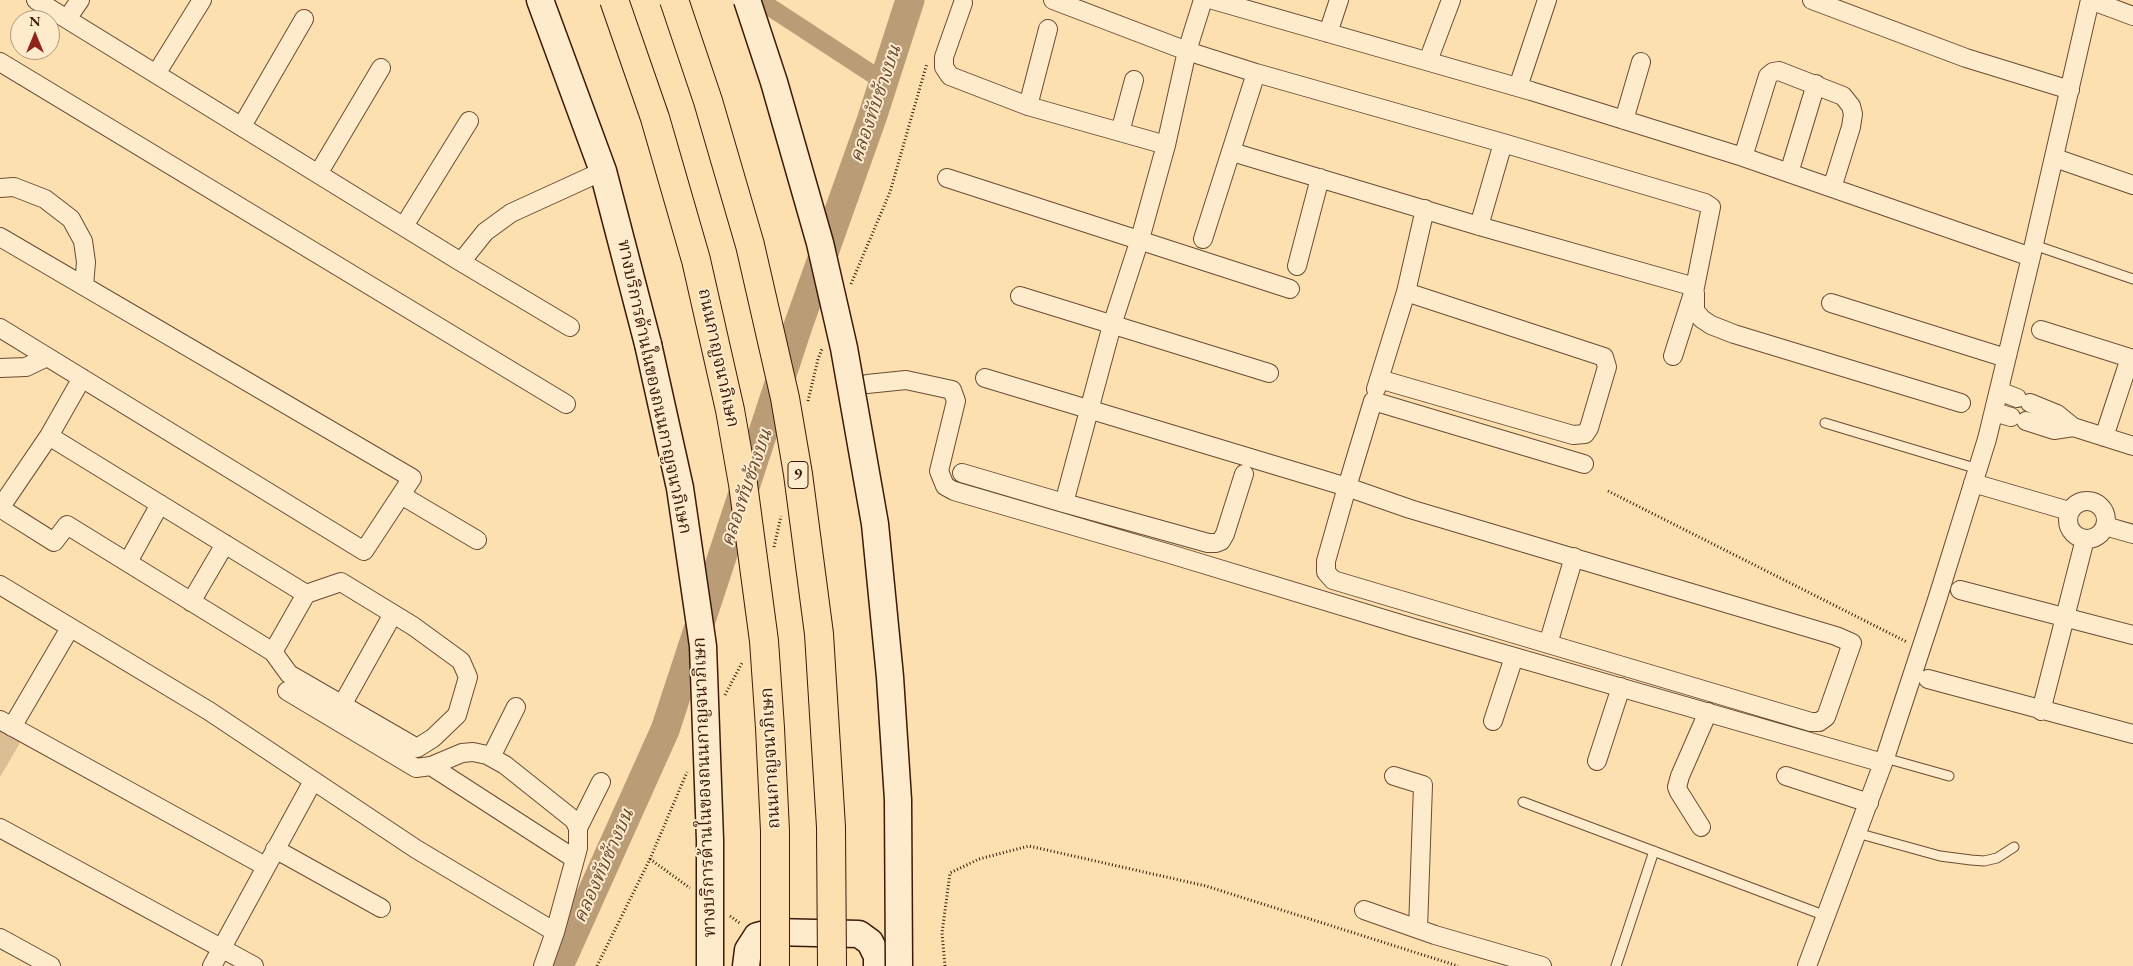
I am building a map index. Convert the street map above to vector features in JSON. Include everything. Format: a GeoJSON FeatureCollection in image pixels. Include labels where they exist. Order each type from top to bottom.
{"type":"FeatureCollection","features":[{"type":"Feature","properties":{"kind":"highway","name":"ถนนกาญจนาภิเษก"},"geometry":{"type":"LineString","coordinates":[[614,0],[655,118],[696,260],[722,371],[743,484],[764,641],[770,728],[775,831],[775,966]]}},
{"type":"Feature","properties":{"kind":"highway","name":"9"},"geometry":{"type":"LineString","coordinates":[[674,0],[708,101],[750,245],[785,398],[798,474],[819,634],[831,827],[832,966]]}},
{"type":"Feature","properties":{"kind":"main road","name":"ทางบริการด้านในของถนนกาญจนาภิเษก"},"geometry":{"type":"LineString","coordinates":[[540,0],[603,171],[648,344],[680,488],[703,646],[710,840],[710,966]]}},
{"type":"Feature","properties":{"kind":"main road"},"geometry":{"type":"LineString","coordinates":[[746,0],[774,82],[820,243],[844,348],[874,524],[890,677],[898,800],[899,966]]}},
{"type":"Feature","properties":{"kind":"main road"},"geometry":{"type":"LineString","coordinates":[[746,966],[748,950],[757,936],[773,932],[859,934],[870,942],[877,956],[877,966]]}},
{"type":"Feature","properties":{"kind":"street"},"geometry":{"type":"LineString","coordinates":[[36,0],[570,327]]}},
{"type":"Feature","properties":{"kind":"street"},"geometry":{"type":"LineString","coordinates":[[68,19],[80,0]]}},
{"type":"Feature","properties":{"kind":"street"},"geometry":{"type":"LineString","coordinates":[[156,74],[202,0]]}},
{"type":"Feature","properties":{"kind":"street"},"geometry":{"type":"LineString","coordinates":[[1053,0],[1186,51],[1256,73],[1504,143],[1710,206],[1712,210],[1695,288],[1673,356]]}},
{"type":"Feature","properties":{"kind":"street"},"geometry":{"type":"LineString","coordinates":[[1064,503],[1112,325],[1140,239],[1166,145],[1186,51],[1203,0]]}},
{"type":"Feature","properties":{"kind":"street"},"geometry":{"type":"LineString","coordinates":[[1212,0],[1230,2],[1328,33],[1518,87],[1743,157],[1832,188],[2033,251]]}},
{"type":"Feature","properties":{"kind":"street"},"geometry":{"type":"LineString","coordinates":[[1328,33],[1339,0]]}},
{"type":"Feature","properties":{"kind":"street"},"geometry":{"type":"LineString","coordinates":[[1428,62],[1451,0]]}},
{"type":"Feature","properties":{"kind":"street"},"geometry":{"type":"LineString","coordinates":[[1518,87],[1547,0]]}},
{"type":"Feature","properties":{"kind":"street"},"geometry":{"type":"LineString","coordinates":[[1812,0],[1966,58],[2070,90]]}},
{"type":"Feature","properties":{"kind":"street"},"geometry":{"type":"LineString","coordinates":[[1807,966],[1884,761],[1976,476],[1994,412],[2033,251],[2090,0],[2133,16]]}},
{"type":"Feature","properties":{"kind":"street"},"geometry":{"type":"LineString","coordinates":[[963,3],[944,58],[946,72],[950,76],[1028,106],[1166,145]]}},
{"type":"Feature","properties":{"kind":"street"},"geometry":{"type":"LineString","coordinates":[[242,126],[304,19]]}},
{"type":"Feature","properties":{"kind":"street"},"geometry":{"type":"LineString","coordinates":[[1028,106],[1048,30]]}},
{"type":"Feature","properties":{"kind":"street"},"geometry":{"type":"LineString","coordinates":[[0,62],[566,404]]}},
{"type":"Feature","properties":{"kind":"street"},"geometry":{"type":"LineString","coordinates":[[1624,120],[1642,62]]}},
{"type":"Feature","properties":{"kind":"street"},"geometry":{"type":"LineString","coordinates":[[318,174],[381,68]]}},
{"type":"Feature","properties":{"kind":"street"},"geometry":{"type":"LineString","coordinates":[[1743,157],[1768,76],[1773,72],[1779,71],[1843,96],[1851,106],[1853,114],[1852,127],[1832,188]]}},
{"type":"Feature","properties":{"kind":"street"},"geometry":{"type":"LineString","coordinates":[[1203,240],[1256,73]]}},
{"type":"Feature","properties":{"kind":"street"},"geometry":{"type":"LineString","coordinates":[[1120,132],[1134,80]]}},
{"type":"Feature","properties":{"kind":"street"},"geometry":{"type":"LineString","coordinates":[[1789,173],[1816,84]]}},
{"type":"Feature","properties":{"kind":"street"},"geometry":{"type":"LineString","coordinates":[[404,226],[469,121]]}},
{"type":"Feature","properties":{"kind":"street"},"geometry":{"type":"LineString","coordinates":[[1479,226],[1504,143]]}},
{"type":"Feature","properties":{"kind":"street"},"geometry":{"type":"LineString","coordinates":[[1232,152],[1695,288]]}},
{"type":"Feature","properties":{"kind":"street"},"geometry":{"type":"LineString","coordinates":[[2055,158],[2133,185]]}},
{"type":"Feature","properties":{"kind":"street"},"geometry":{"type":"LineString","coordinates":[[461,262],[485,232],[511,213],[603,171]]}},
{"type":"Feature","properties":{"kind":"street"},"geometry":{"type":"LineString","coordinates":[[946,178],[1140,239],[1290,289]]}},
{"type":"Feature","properties":{"kind":"street"},"geometry":{"type":"LineString","coordinates":[[1297,266],[1320,178]]}},
{"type":"Feature","properties":{"kind":"street"},"geometry":{"type":"LineString","coordinates":[[0,188],[14,187],[45,199],[71,219],[83,241],[86,262],[84,286]]}},
{"type":"Feature","properties":{"kind":"street"},"geometry":{"type":"LineString","coordinates":[[985,378],[1090,408],[1347,487],[1410,509],[1836,636],[1852,643],[1826,717],[1819,722],[1811,722],[1333,580],[1326,572],[1326,561],[1347,487],[1406,292],[1425,209]]}},
{"type":"Feature","properties":{"kind":"street"},"geometry":{"type":"LineString","coordinates":[[0,237],[412,478],[364,551],[0,328]]}},
{"type":"Feature","properties":{"kind":"street"},"geometry":{"type":"LineString","coordinates":[[1695,288],[1696,311],[1702,319],[1711,325],[1734,334],[1961,402]]}},
{"type":"Feature","properties":{"kind":"street"},"geometry":{"type":"LineString","coordinates":[[1379,379],[1573,435],[1585,434],[1589,428],[1607,367],[1604,357],[1406,292]]}},
{"type":"Feature","properties":{"kind":"street"},"geometry":{"type":"LineString","coordinates":[[1020,296],[1269,373]]}},
{"type":"Feature","properties":{"kind":"street"},"geometry":{"type":"LineString","coordinates":[[1831,303],[2006,358]]}},
{"type":"Feature","properties":{"kind":"street"},"geometry":{"type":"LineString","coordinates":[[2040,330],[2132,358],[2104,437]]}},
{"type":"Feature","properties":{"kind":"street"},"geometry":{"type":"LineString","coordinates":[[0,368],[26,367],[47,357]]}},
{"type":"Feature","properties":{"kind":"street"},"geometry":{"type":"LineString","coordinates":[[82,378],[49,436],[0,508],[54,542],[67,525],[273,652],[289,674],[417,748],[433,738],[457,715],[468,677],[461,660],[393,614],[341,582],[306,594],[273,652]]}},
{"type":"Feature","properties":{"kind":"street"},"geometry":{"type":"LineString","coordinates":[[867,384],[906,380],[952,390],[956,401],[939,471],[945,486],[954,491],[1514,657],[1884,761]]}},
{"type":"Feature","properties":{"kind":"street"},"geometry":{"type":"LineString","coordinates":[[1999,391],[2057,414],[2073,427],[2133,446]]}},
{"type":"Feature","properties":{"kind":"street"},"geometry":{"type":"LineString","coordinates":[[1373,401],[1584,464]]}},
{"type":"Feature","properties":{"kind":"street"},"geometry":{"type":"LineString","coordinates":[[1994,412],[2054,430],[2073,427]]}},
{"type":"Feature","properties":{"kind":"street"},"geometry":{"type":"LineString","coordinates":[[49,436],[306,594]]}},
{"type":"Feature","properties":{"kind":"street"},"geometry":{"type":"LineString","coordinates":[[962,473],[1208,543],[1222,541],[1244,474]]}},
{"type":"Feature","properties":{"kind":"street"},"geometry":{"type":"LineString","coordinates":[[1976,476],[2069,511]]}},
{"type":"Feature","properties":{"kind":"street"},"geometry":{"type":"LineString","coordinates":[[401,495],[477,540]]}},
{"type":"Feature","properties":{"kind":"street"},"geometry":{"type":"LineString","coordinates":[[2091,501],[2097,503],[2106,513],[2105,526],[2097,536],[2085,539],[2079,538],[2070,529],[2068,523],[2069,511],[2078,502],[2091,501]]}},
{"type":"Feature","properties":{"kind":"street"},"geometry":{"type":"LineString","coordinates":[[128,562],[160,504]]}},
{"type":"Feature","properties":{"kind":"street"},"geometry":{"type":"LineString","coordinates":[[2105,526],[2133,534]]}},
{"type":"Feature","properties":{"kind":"street"},"geometry":{"type":"LineString","coordinates":[[2041,711],[2085,539]]}},
{"type":"Feature","properties":{"kind":"street"},"geometry":{"type":"LineString","coordinates":[[191,602],[225,544]]}},
{"type":"Feature","properties":{"kind":"street"},"geometry":{"type":"LineString","coordinates":[[1548,644],[1574,557]]}},
{"type":"Feature","properties":{"kind":"street"},"geometry":{"type":"LineString","coordinates":[[0,585],[255,740],[416,849],[555,932]]}},
{"type":"Feature","properties":{"kind":"street"},"geometry":{"type":"LineString","coordinates":[[1960,590],[2133,635]]}},
{"type":"Feature","properties":{"kind":"street"},"geometry":{"type":"LineString","coordinates":[[342,705],[393,614]]}},
{"type":"Feature","properties":{"kind":"street"},"geometry":{"type":"LineString","coordinates":[[70,628],[6,724],[265,866]]}},
{"type":"Feature","properties":{"kind":"street"},"geometry":{"type":"LineString","coordinates":[[1493,721],[1514,657]]}},
{"type":"Feature","properties":{"kind":"street"},"geometry":{"type":"LineString","coordinates":[[1928,680],[2133,734]]}},
{"type":"Feature","properties":{"kind":"street"},"geometry":{"type":"LineString","coordinates":[[1597,761],[1621,687]]}},
{"type":"Feature","properties":{"kind":"street"},"geometry":{"type":"LineString","coordinates":[[287,691],[416,768],[431,766],[462,753],[473,752],[491,757],[505,765],[563,810],[574,820],[578,828]]}},
{"type":"Feature","properties":{"kind":"street"},"geometry":{"type":"LineString","coordinates":[[491,757],[516,707]]}},
{"type":"Feature","properties":{"kind":"street"},"geometry":{"type":"LineString","coordinates":[[1701,826],[1679,792],[1678,786],[1680,776],[1708,712]]}},
{"type":"Feature","properties":{"kind":"street"},"geometry":{"type":"LineString","coordinates":[[431,766],[575,859]]}},
{"type":"Feature","properties":{"kind":"street"},"geometry":{"type":"LineString","coordinates":[[1394,776],[1423,785],[1418,929]]}},
{"type":"Feature","properties":{"kind":"street"},"geometry":{"type":"LineString","coordinates":[[1786,776],[1869,803]]}},
{"type":"Feature","properties":{"kind":"street"},"geometry":{"type":"LineString","coordinates":[[212,966],[313,781]]}},
{"type":"Feature","properties":{"kind":"street"},"geometry":{"type":"LineString","coordinates":[[543,966],[555,932],[578,848],[578,828],[601,782]]}},
{"type":"Feature","properties":{"kind":"street"},"geometry":{"type":"LineString","coordinates":[[0,828],[254,966]]}},
{"type":"Feature","properties":{"kind":"street"},"geometry":{"type":"LineString","coordinates":[[275,850],[381,908]]}},
{"type":"Feature","properties":{"kind":"street"},"geometry":{"type":"LineString","coordinates":[[1364,910],[1418,929],[1542,966]]}},
{"type":"Feature","properties":{"kind":"street"},"geometry":{"type":"LineString","coordinates":[[0,938],[51,966]]}},
{"type":"Feature","properties":{"kind":"lane"},"geometry":{"type":"LineString","coordinates":[[2033,251],[2133,278]]}},
{"type":"Feature","properties":{"kind":"lane"},"geometry":{"type":"LineString","coordinates":[[1825,423],[1976,476]]}},
{"type":"Feature","properties":{"kind":"lane"},"geometry":{"type":"LineString","coordinates":[[1884,761],[1949,776]]}},
{"type":"Feature","properties":{"kind":"lane"},"geometry":{"type":"LineString","coordinates":[[1523,802],[1826,916]]}},
{"type":"Feature","properties":{"kind":"lane"},"geometry":{"type":"LineString","coordinates":[[1858,833],[1923,852],[1971,860],[1984,861],[1997,858],[2014,847]]}},
{"type":"Feature","properties":{"kind":"lane"},"geometry":{"type":"LineString","coordinates":[[1616,966],[1654,851]]}},
{"type":"Feature","properties":{"kind":"path"},"geometry":{"type":"LineString","coordinates":[[1608,491],[1921,649]]}},
{"type":"Feature","properties":{"kind":"path"},"geometry":{"type":"LineString","coordinates":[[945,966],[942,933],[950,873],[979,859],[1029,846],[1206,886],[1458,966]]}},
{"type":"Feature","properties":{"kind":"shaded area"},"geometry":{"type":"Polygon","coordinates":[[[0,722],[24,736],[0,777],[0,722]]]}},
{"type":"Feature","properties":{"kind":"waterway"},"geometry":{"type":"LineString","coordinates":[[759,0],[883,81]]}},
{"type":"Feature","properties":{"kind":"waterway","name":"คลองทับช้างบน"},"geometry":{"type":"LineString","coordinates":[[559,966],[665,730],[798,326],[872,118],[910,0]]}}]}
